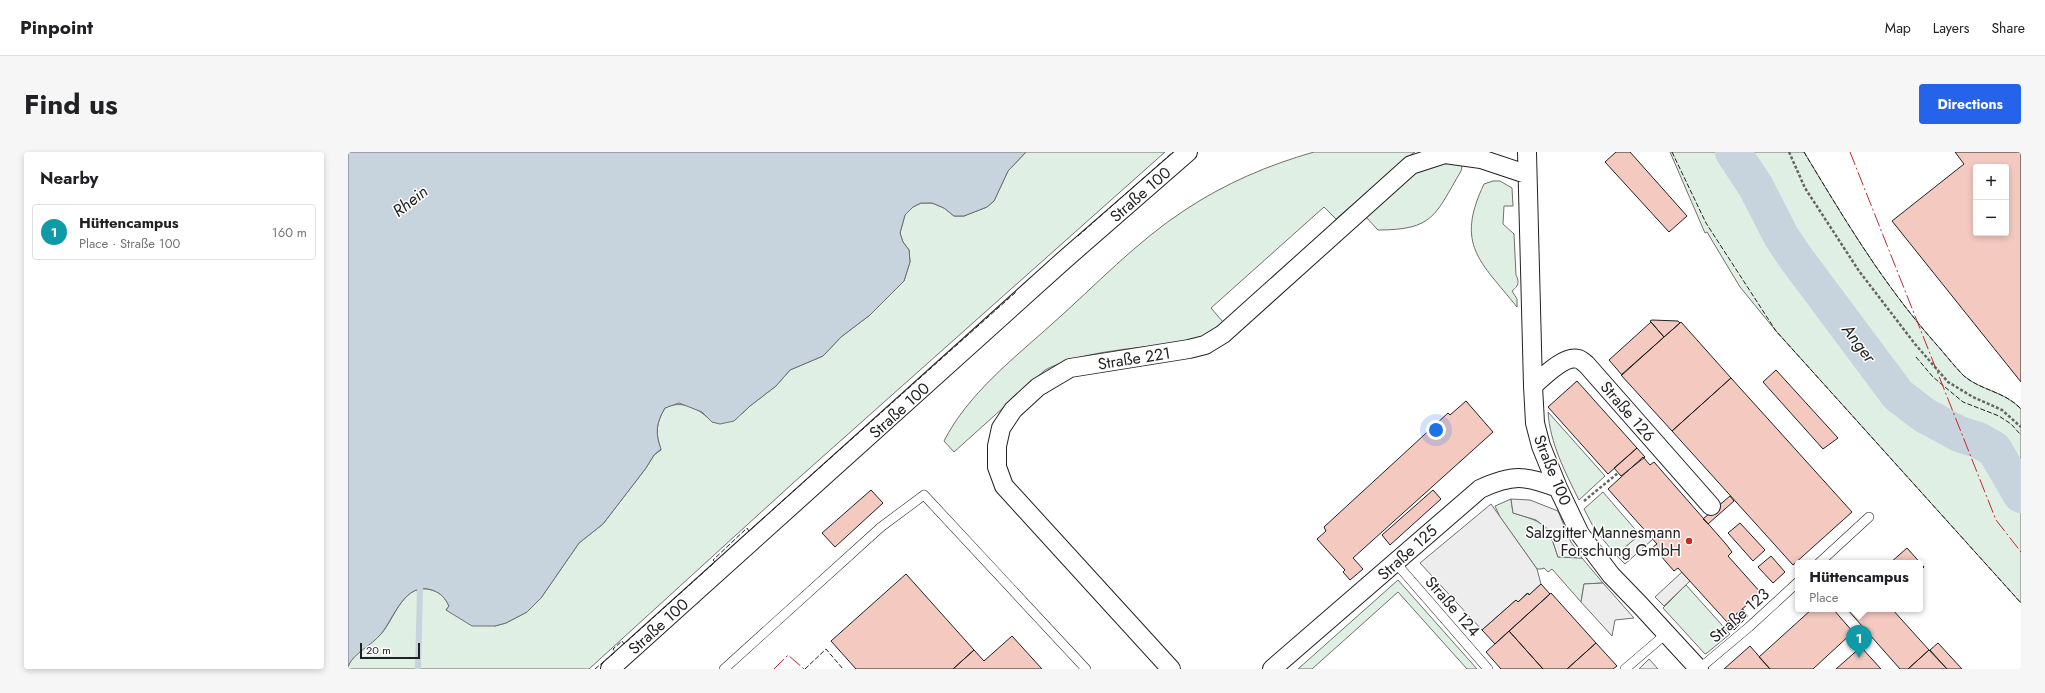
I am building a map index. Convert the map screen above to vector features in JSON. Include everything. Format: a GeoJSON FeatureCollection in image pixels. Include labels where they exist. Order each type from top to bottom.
{"type":"FeatureCollection","features":[{"type":"Feature","properties":{"kind":"street","name":"Straße 100"},"geometry":{"type":"LineString","coordinates":[[610,669],[1063,261],[1188,152]]}},
{"type":"Feature","properties":{"kind":"street","name":"Straße 100"},"geometry":{"type":"LineString","coordinates":[[1527,152],[1526,174],[1533,386],[1535,423],[1541,446],[1558,488],[1580,534],[1600,563],[1699,669]]}},
{"type":"Feature","properties":{"kind":"street","name":"Straße 221"},"geometry":{"type":"LineString","coordinates":[[1171,669],[1004,486],[997,467],[997,446],[1001,428],[1013,410],[1038,386],[1070,368],[1188,349],[1205,345],[1223,334],[1411,165],[1445,154],[1481,159],[1526,174]]}},
{"type":"Feature","properties":{"kind":"street","name":"Straße 126"},"geometry":{"type":"LineString","coordinates":[[1533,386],[1556,366],[1569,360],[1578,359],[1586,364],[1711,506]]}},
{"type":"Feature","properties":{"kind":"street","name":"Straße 125"},"geometry":{"type":"LineString","coordinates":[[1272,669],[1480,489],[1495,482],[1512,477],[1526,478],[1558,488]]}},
{"type":"Feature","properties":{"kind":"lane"},"geometry":{"type":"LineString","coordinates":[[724,669],[881,527],[924,495],[1086,669]]}},
{"type":"Feature","properties":{"kind":"lane"},"geometry":{"type":"LineString","coordinates":[[1822,560],[1869,517]]}},
{"type":"Feature","properties":{"kind":"lane","name":"Straße 124"},"geometry":{"type":"LineString","coordinates":[[1395,562],[1488,669]]}},
{"type":"Feature","properties":{"kind":"lane","name":"Straße 123"},"geometry":{"type":"LineString","coordinates":[[1699,669],[1749,627],[1795,585]]}},
{"type":"Feature","properties":{"kind":"lane"},"geometry":{"type":"LineString","coordinates":[[1625,669],[1667,633]]}},
{"type":"Feature","properties":{"kind":"path"},"geometry":{"type":"LineString","coordinates":[[1789,152],[1805,188],[1860,271],[1915,344],[1948,382],[1973,398],[2002,410],[2021,427]]}},
{"type":"Feature","properties":{"kind":"path"},"geometry":{"type":"LineString","coordinates":[[1579,506],[1618,473]]}},
{"type":"Feature","properties":{"kind":"green space"},"geometry":{"type":"Polygon","coordinates":[[[1026,152],[1165,152],[792,484],[589,669],[348,669],[352,659],[379,636],[400,604],[413,591],[422,589],[435,591],[442,596],[449,606],[446,610],[495,626],[506,623],[527,612],[541,598],[579,543],[603,524],[646,468],[654,455],[661,450],[657,428],[665,408],[671,405],[684,405],[696,409],[712,422],[743,413],[776,386],[790,370],[823,356],[841,337],[870,315],[904,281],[910,262],[909,250],[903,242],[900,233],[905,215],[913,207],[921,203],[932,203],[944,208],[954,216],[964,216],[987,207],[994,201],[1008,171],[1026,152]]]}},
{"type":"Feature","properties":{"kind":"green space"},"geometry":{"type":"Polygon","coordinates":[[[1314,152],[1415,152],[1336,219],[1324,207],[1211,308],[1223,322],[1206,335],[1186,342],[1095,354],[1060,363],[1045,370],[954,452],[944,441],[966,408],[992,378],[1117,264],[1167,222],[1215,192],[1247,176],[1314,152]]]}},
{"type":"Feature","properties":{"kind":"green space"},"geometry":{"type":"Polygon","coordinates":[[[1670,152],[1804,152],[1834,202],[1882,275],[1917,321],[1953,364],[1971,381],[2007,398],[2021,409],[2021,603],[1776,331],[1740,287],[1707,232],[1705,233],[1670,152]]]}},
{"type":"Feature","properties":{"kind":"green space"},"geometry":{"type":"Polygon","coordinates":[[[1458,161],[1462,167],[1461,171],[1445,199],[1431,217],[1422,223],[1411,227],[1378,230],[1365,216],[1414,172],[1429,165],[1458,161]]]}},
{"type":"Feature","properties":{"kind":"green space"},"geometry":{"type":"Polygon","coordinates":[[[1493,181],[1500,181],[1512,188],[1513,206],[1504,206],[1503,224],[1514,234],[1516,275],[1518,282],[1517,286],[1512,291],[1517,299],[1517,307],[1483,264],[1476,251],[1472,238],[1472,222],[1476,205],[1484,184],[1493,181]]]}},
{"type":"Feature","properties":{"kind":"green space"},"geometry":{"type":"Polygon","coordinates":[[[1548,412],[1605,476],[1579,500],[1555,446],[1549,424],[1548,412]]]}},
{"type":"Feature","properties":{"kind":"green space"},"geometry":{"type":"Polygon","coordinates":[[[1603,492],[1640,535],[1616,555],[1595,530],[1584,509],[1603,492]]]}},
{"type":"Feature","properties":{"kind":"green space"},"geometry":{"type":"Polygon","coordinates":[[[1511,499],[1513,513],[1533,519],[1544,526],[1548,531],[1558,557],[1582,558],[1603,583],[1584,584],[1581,602],[1552,569],[1548,572],[1544,568],[1537,569],[1500,517],[1495,506],[1511,499]]]}},
{"type":"Feature","properties":{"kind":"green space"},"geometry":{"type":"Polygon","coordinates":[[[1398,580],[1477,669],[1467,669],[1398,592],[1312,669],[1298,669],[1398,580]]]}},
{"type":"Feature","properties":{"kind":"green space"},"geometry":{"type":"Polygon","coordinates":[[[1686,585],[1730,634],[1705,654],[1663,608],[1686,585]]]}},
{"type":"Feature","properties":{"kind":"shaded area"},"geometry":{"type":"Polygon","coordinates":[[[1511,499],[1530,500],[1558,511],[1571,542],[1582,558],[1558,557],[1549,530],[1536,520],[1513,513],[1511,499]]]}},
{"type":"Feature","properties":{"kind":"shaded area"},"geometry":{"type":"Polygon","coordinates":[[[1491,504],[1537,569],[1541,584],[1529,595],[1527,593],[1518,602],[1516,600],[1482,630],[1420,563],[1491,504]]]}},
{"type":"Feature","properties":{"kind":"shaded area"},"geometry":{"type":"Polygon","coordinates":[[[1645,530],[1653,539],[1625,564],[1616,555],[1645,530]]]}},
{"type":"Feature","properties":{"kind":"shaded area"},"geometry":{"type":"Polygon","coordinates":[[[1682,572],[1690,581],[1664,606],[1655,597],[1682,572]]]}},
{"type":"Feature","properties":{"kind":"shaded area"},"geometry":{"type":"Polygon","coordinates":[[[1603,583],[1634,618],[1615,620],[1612,636],[1581,602],[1584,584],[1603,583]]]}},
{"type":"Feature","properties":{"kind":"shaded area"},"geometry":{"type":"Polygon","coordinates":[[[1649,659],[1658,669],[1639,669],[1649,659]]]}},
{"type":"Feature","properties":{"kind":"water","name":"Rhein"},"geometry":{"type":"Polygon","coordinates":[[[348,152],[1026,152],[1008,171],[994,201],[987,207],[964,216],[954,216],[944,208],[932,203],[921,203],[913,207],[905,215],[900,233],[903,242],[909,250],[910,262],[904,281],[870,315],[841,337],[823,356],[790,370],[776,386],[750,406],[734,421],[720,424],[712,422],[702,412],[679,403],[665,408],[657,428],[661,449],[654,455],[646,468],[603,524],[579,543],[541,598],[527,612],[506,623],[495,626],[472,626],[446,610],[449,606],[440,594],[432,590],[423,589],[414,591],[401,603],[381,634],[359,653],[348,666],[348,152]]]}},
{"type":"Feature","properties":{"kind":"building"},"geometry":{"type":"Polygon","coordinates":[[[1616,152],[1630,152],[1687,216],[1669,232],[1605,162],[1616,152]]]}},
{"type":"Feature","properties":{"kind":"building"},"geometry":{"type":"Polygon","coordinates":[[[1955,152],[2021,152],[2021,382],[1892,221],[1964,164],[1955,152]]]}},
{"type":"Feature","properties":{"kind":"building"},"geometry":{"type":"Polygon","coordinates":[[[1650,321],[1678,321],[1680,323],[1664,337],[1650,321]]]}},
{"type":"Feature","properties":{"kind":"building"},"geometry":{"type":"Polygon","coordinates":[[[1651,322],[1664,337],[1622,375],[1609,360],[1651,322]]]}},
{"type":"Feature","properties":{"kind":"building"},"geometry":{"type":"Polygon","coordinates":[[[1681,322],[1731,378],[1672,431],[1621,375],[1681,322]]]}},
{"type":"Feature","properties":{"kind":"building"},"geometry":{"type":"Polygon","coordinates":[[[1776,370],[1838,438],[1823,449],[1763,382],[1776,370]]]}},
{"type":"Feature","properties":{"kind":"building"},"geometry":{"type":"Polygon","coordinates":[[[1731,378],[1852,512],[1799,560],[1795,560],[1793,565],[1672,431],[1731,378]]]}},
{"type":"Feature","properties":{"kind":"building"},"geometry":{"type":"Polygon","coordinates":[[[1577,381],[1637,448],[1608,474],[1548,407],[1577,381]]]}},
{"type":"Feature","properties":{"kind":"building"},"geometry":{"type":"Polygon","coordinates":[[[1466,401],[1493,432],[1353,558],[1363,569],[1350,580],[1343,572],[1345,570],[1317,539],[1326,531],[1324,527],[1448,413],[1450,415],[1466,401]]]}},
{"type":"Feature","properties":{"kind":"building"},"geometry":{"type":"Polygon","coordinates":[[[1637,448],[1645,457],[1621,476],[1614,468],[1637,448]]]}},
{"type":"Feature","properties":{"kind":"building","name":"Salzgitter Mannesmann Forschung GmbH"},"geometry":{"type":"Polygon","coordinates":[[[1643,457],[1650,465],[1654,462],[1725,543],[1732,552],[1728,556],[1761,593],[1727,622],[1678,568],[1674,571],[1653,547],[1657,544],[1608,489],[1643,457]]]}},
{"type":"Feature","properties":{"kind":"building"},"geometry":{"type":"Polygon","coordinates":[[[871,490],[883,503],[835,547],[822,533],[871,490]]]}},
{"type":"Feature","properties":{"kind":"building"},"geometry":{"type":"Polygon","coordinates":[[[1433,490],[1441,499],[1390,545],[1382,535],[1433,490]]]}},
{"type":"Feature","properties":{"kind":"building"},"geometry":{"type":"Polygon","coordinates":[[[1730,496],[1734,501],[1708,524],[1703,519],[1730,496]]]}},
{"type":"Feature","properties":{"kind":"building"},"geometry":{"type":"Polygon","coordinates":[[[1740,523],[1765,550],[1753,561],[1728,533],[1740,523]]]}},
{"type":"Feature","properties":{"kind":"building"},"geometry":{"type":"Polygon","coordinates":[[[1907,548],[1918,560],[1893,560],[1907,548]]]}},
{"type":"Feature","properties":{"kind":"building"},"geometry":{"type":"Polygon","coordinates":[[[1771,556],[1785,572],[1773,583],[1758,567],[1771,556]]]}},
{"type":"Feature","properties":{"kind":"building"},"geometry":{"type":"Polygon","coordinates":[[[906,574],[974,650],[953,669],[856,669],[831,641],[906,574]]]}},
{"type":"Feature","properties":{"kind":"building"},"geometry":{"type":"Polygon","coordinates":[[[1541,584],[1550,594],[1495,644],[1482,630],[1516,600],[1518,602],[1528,593],[1529,595],[1541,584]]]}},
{"type":"Feature","properties":{"kind":"building"},"geometry":{"type":"Polygon","coordinates":[[[1551,593],[1596,643],[1567,669],[1543,669],[1509,631],[1551,593]]]}},
{"type":"Feature","properties":{"kind":"building"},"geometry":{"type":"Polygon","coordinates":[[[1743,609],[1748,616],[1734,630],[1727,622],[1743,609]]]}},
{"type":"Feature","properties":{"kind":"building"},"geometry":{"type":"Polygon","coordinates":[[[1809,612],[1836,612],[1853,632],[1813,669],[1770,669],[1759,657],[1809,612]]]}},
{"type":"Feature","properties":{"kind":"building"},"geometry":{"type":"Polygon","coordinates":[[[1850,612],[1895,612],[1929,650],[1908,669],[1900,669],[1850,612]]]}},
{"type":"Feature","properties":{"kind":"building"},"geometry":{"type":"Polygon","coordinates":[[[1509,631],[1543,669],[1501,669],[1486,652],[1509,631]]]}},
{"type":"Feature","properties":{"kind":"building"},"geometry":{"type":"Polygon","coordinates":[[[1012,636],[1042,669],[953,669],[974,650],[984,661],[1012,636]]]}},
{"type":"Feature","properties":{"kind":"building"},"geometry":{"type":"Polygon","coordinates":[[[1596,643],[1617,666],[1613,669],[1567,669],[1596,643]]]}},
{"type":"Feature","properties":{"kind":"building"},"geometry":{"type":"Polygon","coordinates":[[[1938,643],[1962,669],[1947,669],[1930,650],[1938,643]]]}},
{"type":"Feature","properties":{"kind":"building"},"geometry":{"type":"Polygon","coordinates":[[[1750,646],[1770,669],[1724,669],[1750,646]]]}},
{"type":"Feature","properties":{"kind":"building"},"geometry":{"type":"Polygon","coordinates":[[[1861,647],[1881,669],[1836,669],[1861,647]]]}},
{"type":"Feature","properties":{"kind":"building"},"geometry":{"type":"Polygon","coordinates":[[[1929,650],[1947,669],[1908,669],[1929,650]]]}},
{"type":"Feature","properties":{"kind":"waterway","name":"Anger"},"geometry":{"type":"LineString","coordinates":[[1733,152],[1756,187],[1781,236],[1795,257],[1898,395],[1924,415],[1959,434],[1978,440],[1994,449],[2021,495]]}},
{"type":"Feature","properties":{"kind":"waterway"},"geometry":{"type":"LineString","coordinates":[[418,669],[420,589]]}},
{"type":"Feature","properties":{"kind":"fence"},"geometry":{"type":"LineString","coordinates":[[1078,236],[1173,152]]}},
{"type":"Feature","properties":{"kind":"fence"},"geometry":{"type":"LineString","coordinates":[[1672,152],[1706,223],[1776,331],[2021,603]]}},
{"type":"Feature","properties":{"kind":"fence"},"geometry":{"type":"LineString","coordinates":[[1804,152],[1834,202],[1882,275],[1917,321],[1953,364],[1971,381],[2007,398],[2021,409]]}},
{"type":"Feature","properties":{"kind":"fence"},"geometry":{"type":"LineString","coordinates":[[595,669],[615,652],[613,649],[622,641],[624,644],[715,562],[713,560],[747,528],[749,531],[1016,292]]}},
{"type":"Feature","properties":{"kind":"fence"},"geometry":{"type":"LineString","coordinates":[[1916,357],[1933,377],[1963,402],[1999,416],[2011,424],[2021,435]]}},
{"type":"Feature","properties":{"kind":"fence"},"geometry":{"type":"LineString","coordinates":[[805,669],[826,649],[843,669]]}},
{"type":"Feature","properties":{"kind":"power"},"geometry":{"type":"LineString","coordinates":[[1850,152],[1996,520],[2021,552]]}},
{"type":"Feature","properties":{"kind":"power"},"geometry":{"type":"LineString","coordinates":[[774,669],[788,655],[804,669]]}},
{"type":"Feature","properties":{"kind":"place","name":"Salzgitter Mannesmann Forschung GmbH"},"geometry":{"type":"Point","coordinates":[1689,541]}},
{"type":"Feature","properties":{"kind":"place","name":"Hüttencampus"},"geometry":{"type":"Point","coordinates":[1859,658]}}]}
